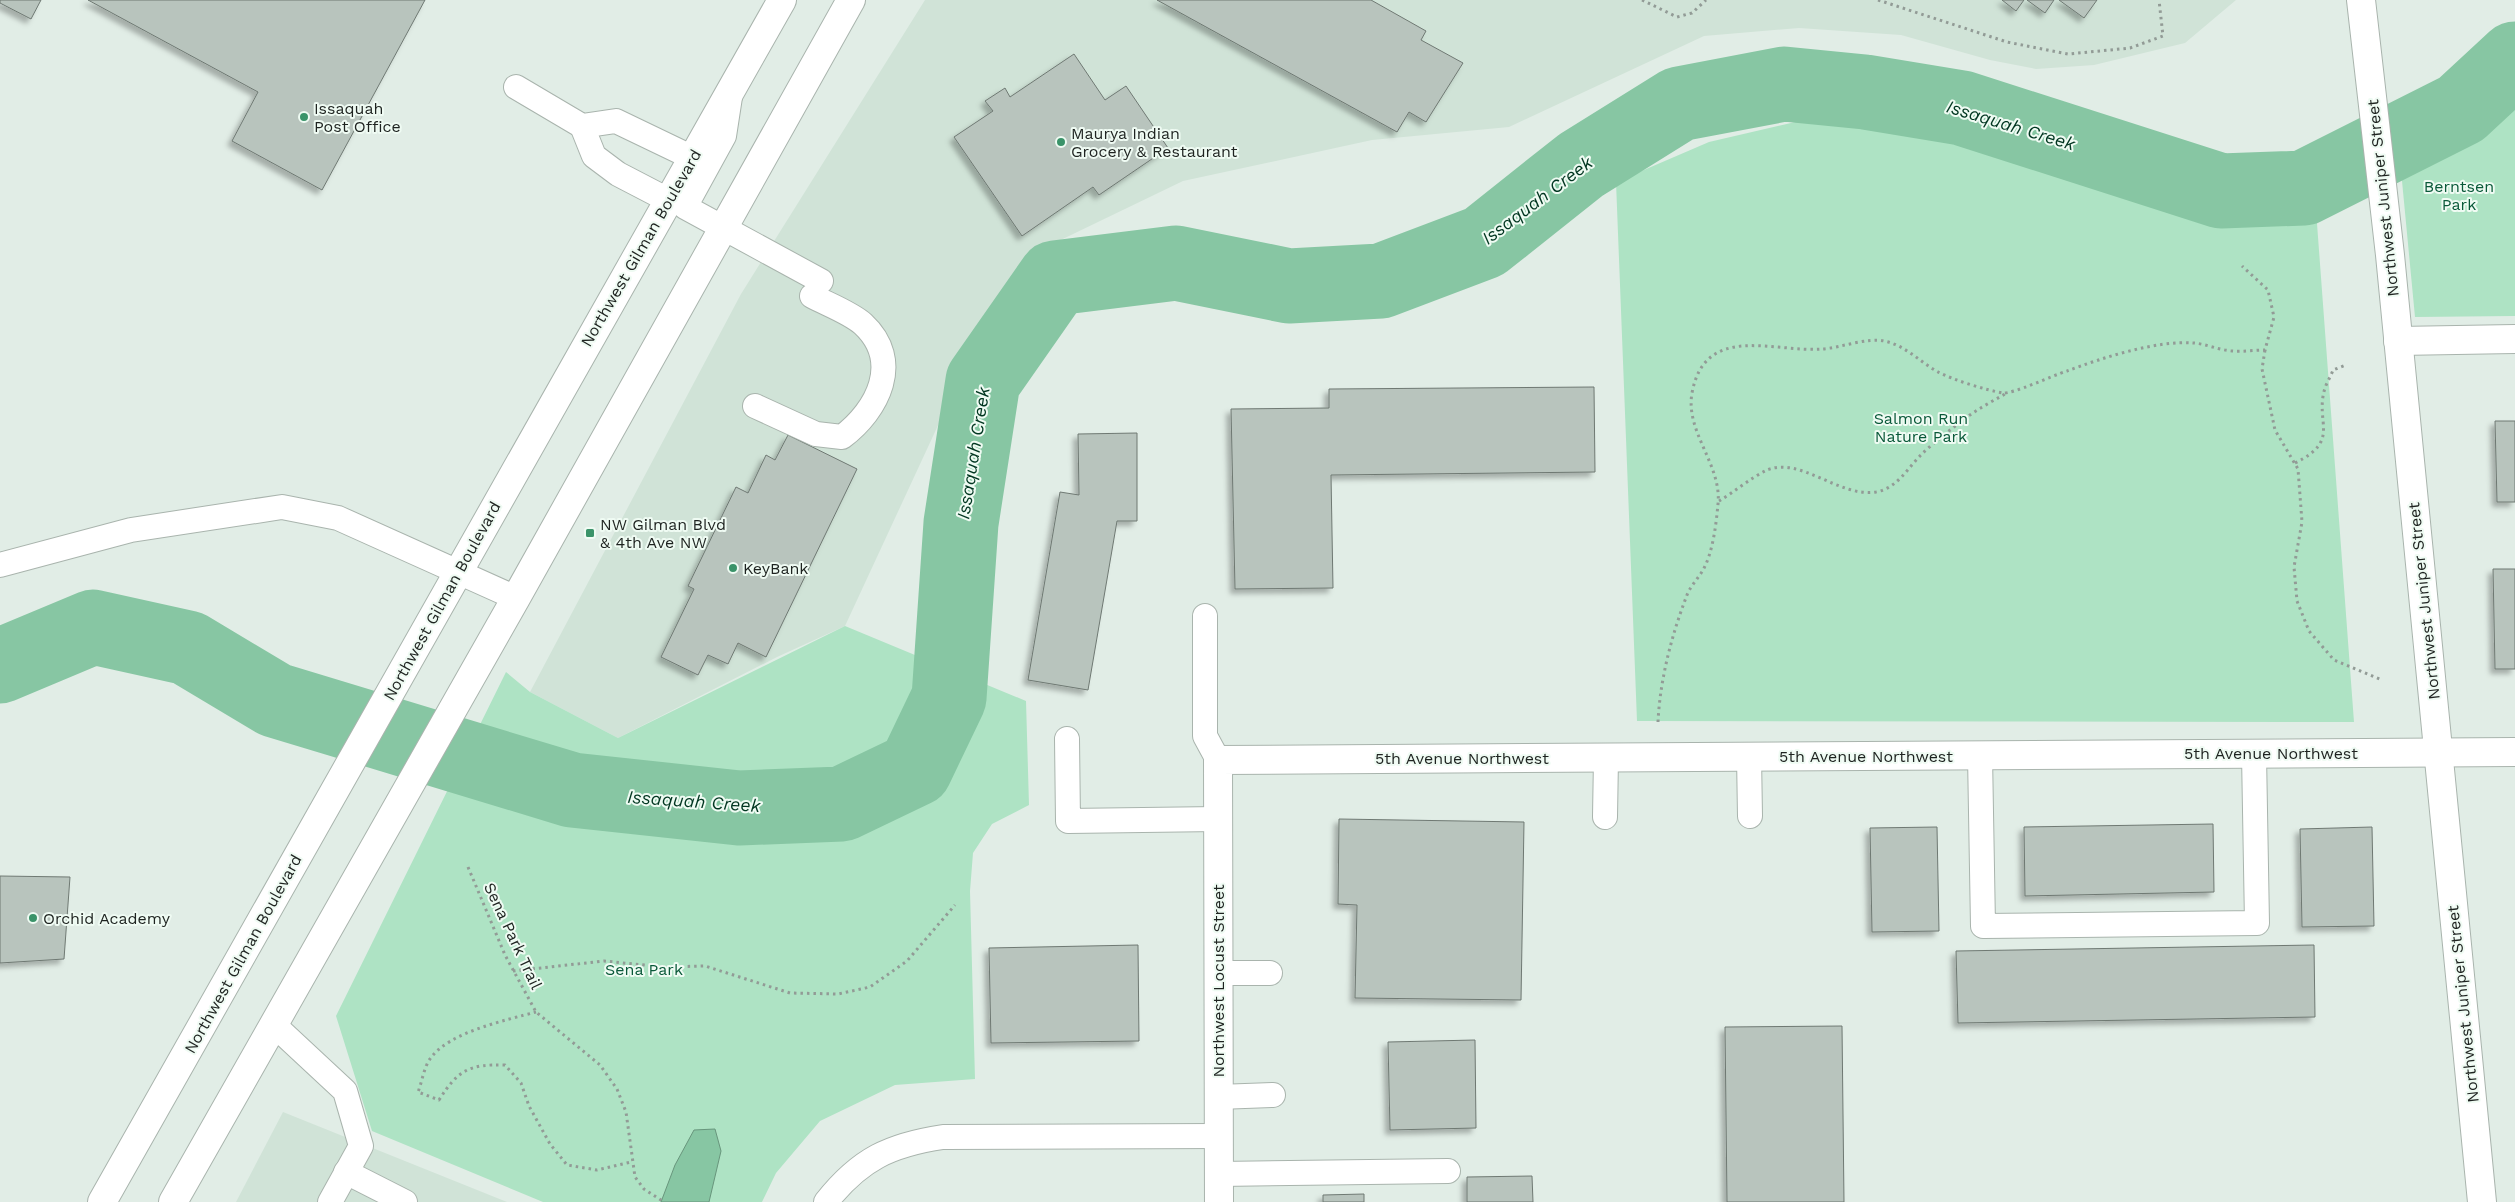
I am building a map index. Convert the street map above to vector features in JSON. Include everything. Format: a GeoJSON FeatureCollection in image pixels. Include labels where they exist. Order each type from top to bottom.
{"type":"FeatureCollection","features":[{"type":"Feature","properties":{"kind":"street","name":"Northwest Gilman Boulevard"},"geometry":{"type":"LineString","coordinates":[[102,1202],[782,0]]}},
{"type":"Feature","properties":{"kind":"street"},"geometry":{"type":"LineString","coordinates":[[173,1202],[516,598],[851,0]]}},
{"type":"Feature","properties":{"kind":"street","name":"Northwest Juniper Street"},"geometry":{"type":"LineString","coordinates":[[2362,3],[2390,254],[2482,1202]]}},
{"type":"Feature","properties":{"kind":"street"},"geometry":{"type":"LineString","coordinates":[[2398,341],[2515,339]]}},
{"type":"Feature","properties":{"kind":"street","name":"5th Avenue Northwest"},"geometry":{"type":"LineString","coordinates":[[1218,760],[2515,752]]}},
{"type":"Feature","properties":{"kind":"street","name":"Northwest Locust Street"},"geometry":{"type":"LineString","coordinates":[[1218,760],[1219,1202]]}},
{"type":"Feature","properties":{"kind":"lane"},"geometry":{"type":"LineString","coordinates":[[516,88],[582,126],[594,156],[618,174],[668,200]]}},
{"type":"Feature","properties":{"kind":"lane"},"geometry":{"type":"LineString","coordinates":[[731,89],[724,136],[685,207],[723,228],[817,289],[862,323],[878,344],[885,374],[877,397],[858,425],[842,437],[816,434],[755,406]]}},
{"type":"Feature","properties":{"kind":"lane"},"geometry":{"type":"LineString","coordinates":[[582,126],[616,121],[693,158]]}},
{"type":"Feature","properties":{"kind":"lane"},"geometry":{"type":"LineString","coordinates":[[0,565],[131,530],[282,507],[338,518],[516,598]]}},
{"type":"Feature","properties":{"kind":"lane"},"geometry":{"type":"LineString","coordinates":[[1205,616],[1205,736],[1218,760]]}},
{"type":"Feature","properties":{"kind":"lane"},"geometry":{"type":"LineString","coordinates":[[1067,739],[1068,821],[1218,819]]}},
{"type":"Feature","properties":{"kind":"lane"},"geometry":{"type":"LineString","coordinates":[[1980,755],[1982,926],[2257,923],[2254,754]]}},
{"type":"Feature","properties":{"kind":"lane"},"geometry":{"type":"LineString","coordinates":[[1749,756],[1750,816]]}},
{"type":"Feature","properties":{"kind":"lane"},"geometry":{"type":"LineString","coordinates":[[1605,817],[1606,758]]}},
{"type":"Feature","properties":{"kind":"lane"},"geometry":{"type":"LineString","coordinates":[[1218,973],[1270,973]]}},
{"type":"Feature","properties":{"kind":"lane"},"geometry":{"type":"LineString","coordinates":[[273,1024],[345,1091],[361,1146],[330,1202]]}},
{"type":"Feature","properties":{"kind":"lane"},"geometry":{"type":"LineString","coordinates":[[1218,1097],[1273,1095]]}},
{"type":"Feature","properties":{"kind":"lane"},"geometry":{"type":"LineString","coordinates":[[826,1202],[840,1184],[860,1166],[881,1154],[909,1142],[944,1138],[1218,1136]]}},
{"type":"Feature","properties":{"kind":"lane"},"geometry":{"type":"LineString","coordinates":[[1219,1174],[1448,1171]]}},
{"type":"Feature","properties":{"kind":"lane"},"geometry":{"type":"LineString","coordinates":[[346,1172],[405,1202]]}},
{"type":"Feature","properties":{"kind":"path"},"geometry":{"type":"LineString","coordinates":[[1642,0],[1677,17],[1692,13],[1706,0]]}},
{"type":"Feature","properties":{"kind":"path"},"geometry":{"type":"LineString","coordinates":[[1878,0],[2007,42],[2068,54],[2130,48],[2163,36],[2159,0]]}},
{"type":"Feature","properties":{"kind":"path"},"geometry":{"type":"LineString","coordinates":[[2242,266],[2268,290],[2274,317],[2262,369],[2275,430],[2298,469],[2302,522],[2294,568],[2297,601],[2309,631],[2334,660],[2382,680]]}},
{"type":"Feature","properties":{"kind":"path"},"geometry":{"type":"LineString","coordinates":[[1656,757],[1659,701],[1667,662],[1687,594],[1704,569],[1714,536],[1718,501],[1713,472],[1690,412],[1692,392],[1697,377],[1706,362],[1721,351],[1742,344],[1767,345],[1795,350],[1822,350],[1882,340],[1905,348],[1942,374],[2005,394]]}},
{"type":"Feature","properties":{"kind":"path"},"geometry":{"type":"LineString","coordinates":[[1718,501],[1767,470],[1783,468],[1797,470],[1852,491],[1877,492],[1889,487],[1904,475],[1921,454],[1965,419],[2005,394],[2070,370],[2155,345],[2194,343],[2233,351],[2265,350]]}},
{"type":"Feature","properties":{"kind":"path"},"geometry":{"type":"LineString","coordinates":[[2295,463],[2310,456],[2322,443],[2325,426],[2325,388],[2333,370],[2346,365]]}},
{"type":"Feature","properties":{"kind":"path","name":"Sena Park Trail"},"geometry":{"type":"LineString","coordinates":[[468,867],[513,971],[536,1012],[600,1065],[617,1089],[626,1112],[635,1177],[644,1189],[656,1199],[664,1202]]}},
{"type":"Feature","properties":{"kind":"path"},"geometry":{"type":"LineString","coordinates":[[513,971],[604,961],[664,967],[706,966],[790,993],[838,994],[870,987],[907,960],[955,905]]}},
{"type":"Feature","properties":{"kind":"path"},"geometry":{"type":"LineString","coordinates":[[536,1012],[480,1026],[450,1042],[430,1059],[418,1092],[439,1100],[452,1079],[478,1064],[505,1065],[520,1082],[529,1106],[550,1144],[567,1165],[597,1170],[632,1162]]}},
{"type":"Feature","properties":{"kind":"shaded area"},"geometry":{"type":"Polygon","coordinates":[[[925,0],[2236,0],[2185,43],[2094,65],[2036,69],[1990,60],[1901,35],[1799,28],[1704,36],[1509,127],[1372,140],[1183,181],[1042,249],[953,393],[845,626],[777,657],[618,738],[530,692],[741,294],[925,0]]]}},
{"type":"Feature","properties":{"kind":"shaded area"},"geometry":{"type":"Polygon","coordinates":[[[283,1112],[507,1202],[236,1202],[283,1112]]]}},
{"type":"Feature","properties":{"kind":"shaded area"},"geometry":{"type":"Polygon","coordinates":[[[715,1129],[721,1151],[709,1202],[661,1202],[675,1165],[694,1130],[715,1129]]]}},
{"type":"Feature","properties":{"kind":"green space","name":"Berntsen Park"},"geometry":{"type":"Polygon","coordinates":[[[2515,83],[2515,316],[2415,317],[2400,160],[2430,146],[2476,119],[2515,83]]]}},
{"type":"Feature","properties":{"kind":"green space","name":"Salmon Run Nature Park"},"geometry":{"type":"Polygon","coordinates":[[[1817,117],[1949,127],[2206,211],[2316,210],[2354,722],[1637,721],[1616,182],[1709,142],[1817,117]]]}},
{"type":"Feature","properties":{"kind":"green space","name":"Sena Park"},"geometry":{"type":"Polygon","coordinates":[[[845,626],[1026,701],[1029,805],[992,824],[973,853],[970,891],[975,1079],[895,1085],[820,1121],[776,1173],[762,1202],[543,1202],[372,1131],[336,1016],[506,672],[530,692],[618,738],[845,626]]]}},
{"type":"Feature","properties":{"kind":"building"},"geometry":{"type":"Polygon","coordinates":[[[0,0],[41,0],[31,19],[0,3],[0,0]]]}},
{"type":"Feature","properties":{"kind":"building","name":"Issaquah Post Office"},"geometry":{"type":"Polygon","coordinates":[[[88,0],[425,0],[322,190],[232,141],[258,92],[88,0]]]}},
{"type":"Feature","properties":{"kind":"building"},"geometry":{"type":"Polygon","coordinates":[[[1157,0],[1371,0],[1426,31],[1421,40],[1463,63],[1426,122],[1409,112],[1397,132],[1157,0]]]}},
{"type":"Feature","properties":{"kind":"building"},"geometry":{"type":"Polygon","coordinates":[[[2002,0],[2024,0],[2016,11],[2002,0]]]}},
{"type":"Feature","properties":{"kind":"building"},"geometry":{"type":"Polygon","coordinates":[[[2027,0],[2054,0],[2045,13],[2027,0]]]}},
{"type":"Feature","properties":{"kind":"building"},"geometry":{"type":"Polygon","coordinates":[[[2059,0],[2097,0],[2084,18],[2059,0]]]}},
{"type":"Feature","properties":{"kind":"building","name":"Maurya Indian Grocery & Restaurant"},"geometry":{"type":"Polygon","coordinates":[[[1074,54],[1105,100],[1126,86],[1168,148],[1099,195],[1093,187],[1022,236],[954,137],[993,111],[985,101],[1005,88],[1010,97],[1074,54]]]}},
{"type":"Feature","properties":{"kind":"building"},"geometry":{"type":"Polygon","coordinates":[[[1594,387],[1595,472],[1331,475],[1333,588],[1235,589],[1231,409],[1329,408],[1329,389],[1594,387]]]}},
{"type":"Feature","properties":{"kind":"building"},"geometry":{"type":"Polygon","coordinates":[[[2495,421],[2515,421],[2515,502],[2497,502],[2495,421]]]}},
{"type":"Feature","properties":{"kind":"building"},"geometry":{"type":"Polygon","coordinates":[[[1137,433],[1137,521],[1117,521],[1088,690],[1028,680],[1060,492],[1079,495],[1078,434],[1137,433]]]}},
{"type":"Feature","properties":{"kind":"building"},"geometry":{"type":"Polygon","coordinates":[[[788,435],[857,469],[766,657],[738,643],[728,664],[708,655],[698,675],[661,657],[694,589],[688,586],[736,487],[748,493],[766,455],[775,460],[788,435]]]}},
{"type":"Feature","properties":{"kind":"building"},"geometry":{"type":"Polygon","coordinates":[[[2493,569],[2515,569],[2515,669],[2495,669],[2493,569]]]}},
{"type":"Feature","properties":{"kind":"building"},"geometry":{"type":"Polygon","coordinates":[[[1339,819],[1524,822],[1521,1000],[1355,998],[1357,905],[1338,904],[1339,819]]]}},
{"type":"Feature","properties":{"kind":"building"},"geometry":{"type":"Polygon","coordinates":[[[2213,824],[2214,892],[2025,896],[2024,827],[2213,824]]]}},
{"type":"Feature","properties":{"kind":"building"},"geometry":{"type":"Polygon","coordinates":[[[1937,827],[1939,931],[1872,932],[1870,828],[1937,827]]]}},
{"type":"Feature","properties":{"kind":"building"},"geometry":{"type":"Polygon","coordinates":[[[2372,827],[2374,926],[2302,927],[2300,829],[2372,827]]]}},
{"type":"Feature","properties":{"kind":"building","name":"Orchid Academy"},"geometry":{"type":"Polygon","coordinates":[[[0,876],[70,877],[64,959],[0,963],[0,876]]]}},
{"type":"Feature","properties":{"kind":"building"},"geometry":{"type":"Polygon","coordinates":[[[1138,945],[1139,1041],[991,1043],[989,948],[1138,945]]]}},
{"type":"Feature","properties":{"kind":"building"},"geometry":{"type":"Polygon","coordinates":[[[2314,945],[2315,1017],[1958,1023],[1956,951],[2314,945]]]}},
{"type":"Feature","properties":{"kind":"building"},"geometry":{"type":"Polygon","coordinates":[[[1842,1026],[1844,1202],[1727,1202],[1725,1027],[1842,1026]]]}},
{"type":"Feature","properties":{"kind":"building"},"geometry":{"type":"Polygon","coordinates":[[[1475,1040],[1476,1128],[1390,1130],[1388,1042],[1475,1040]]]}},
{"type":"Feature","properties":{"kind":"building"},"geometry":{"type":"Polygon","coordinates":[[[1532,1176],[1533,1202],[1467,1202],[1467,1177],[1532,1176]]]}},
{"type":"Feature","properties":{"kind":"building"},"geometry":{"type":"Polygon","coordinates":[[[1364,1194],[1364,1202],[1323,1202],[1323,1195],[1364,1194]]]}},
{"type":"Feature","properties":{"kind":"waterway","name":"Issaquah Creek"},"geometry":{"type":"LineString","coordinates":[[0,666],[93,627],[188,648],[275,700],[572,790],[739,808],[842,804],[915,769],[949,698],[961,523],[983,381],[1055,278],[1176,263],[1289,286],[1381,281],[1484,242],[1581,165],[1679,104],[1784,84],[1865,92],[1962,108],[2221,191],[2304,188],[2461,109],[2515,59]]}},
{"type":"Feature","properties":{"kind":"place","name":"Issaquah Post Office"},"geometry":{"type":"Point","coordinates":[304,117]}},
{"type":"Feature","properties":{"kind":"place","name":"Maurya Indian Grocery & Restaurant"},"geometry":{"type":"Point","coordinates":[1061,142]}},
{"type":"Feature","properties":{"kind":"place","name":"NW Gilman Blvd & 4th Ave NW"},"geometry":{"type":"Point","coordinates":[590,533]}},
{"type":"Feature","properties":{"kind":"place","name":"KeyBank"},"geometry":{"type":"Point","coordinates":[733,568]}},
{"type":"Feature","properties":{"kind":"place","name":"Orchid Academy"},"geometry":{"type":"Point","coordinates":[33,918]}}]}
